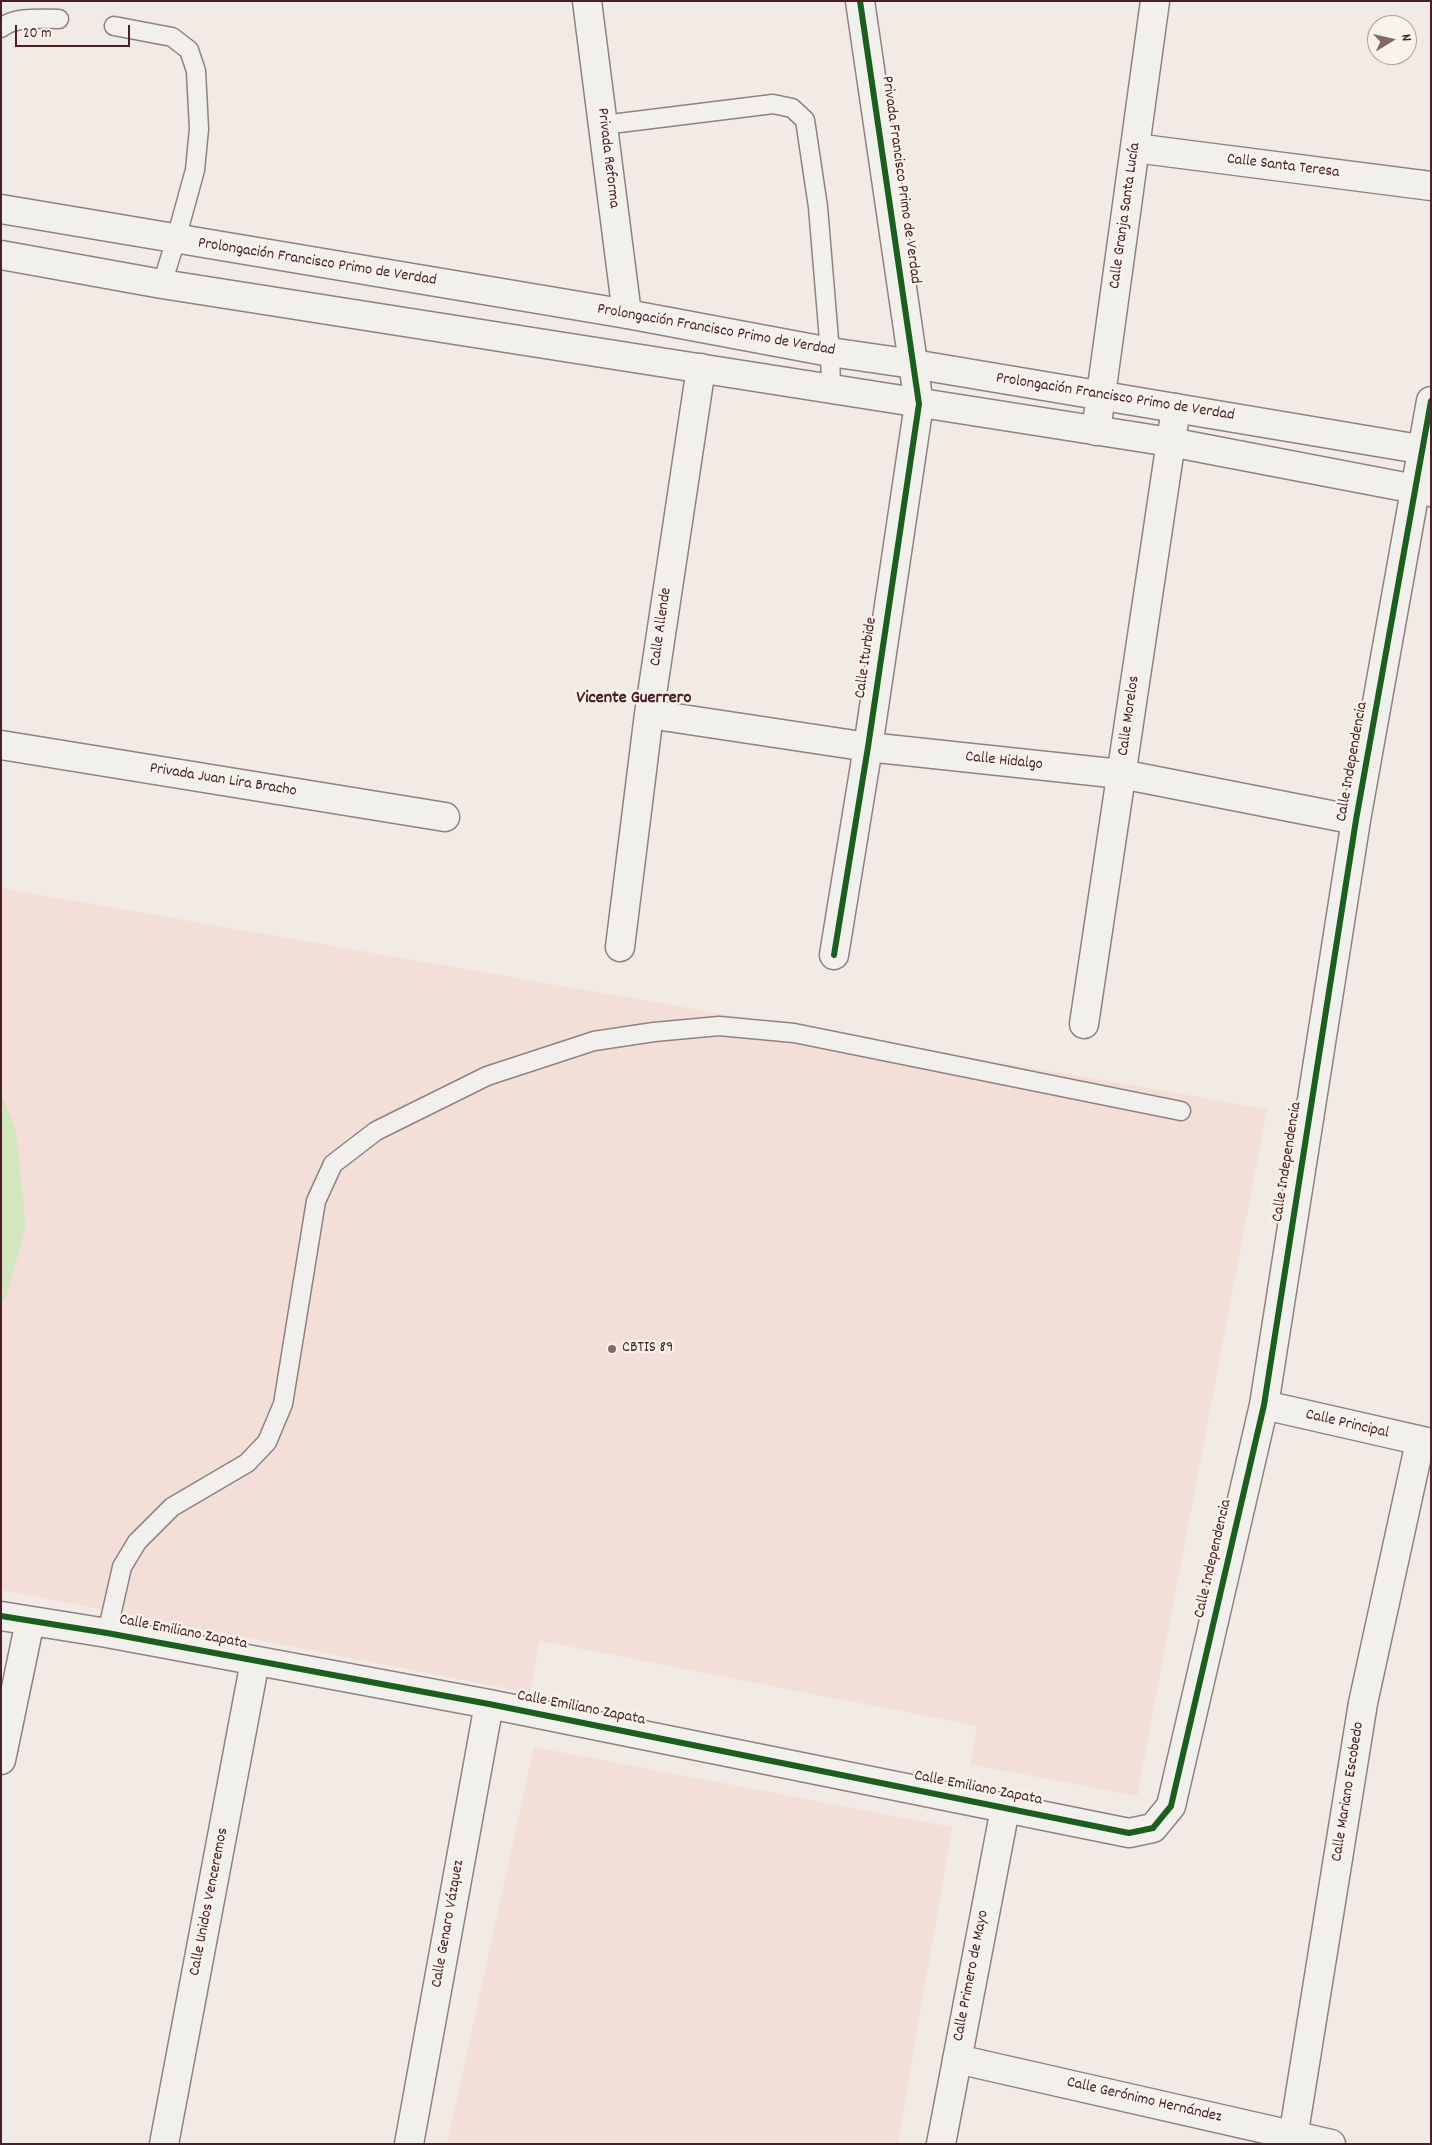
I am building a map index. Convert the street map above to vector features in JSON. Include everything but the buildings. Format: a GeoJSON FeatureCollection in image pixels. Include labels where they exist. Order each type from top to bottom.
{"type":"FeatureCollection","features":[{"type":"Feature","properties":{"kind":"street","name":"Privada Reforma"},"geometry":{"type":"LineString","coordinates":[[587,1],[627,314]]}},
{"type":"Feature","properties":{"kind":"street","name":"Privada Francisco Primo de Verdad"},"geometry":{"type":"LineString","coordinates":[[860,1],[913,364]]}},
{"type":"Feature","properties":{"kind":"street","name":"Calle Granja Santa Lucía"},"geometry":{"type":"LineString","coordinates":[[1096,431],[1156,1]]}},
{"type":"Feature","properties":{"kind":"street","name":"Calle Santa Teresa"},"geometry":{"type":"LineString","coordinates":[[1135,148],[1431,186]]}},
{"type":"Feature","properties":{"kind":"street","name":"Prolongación Francisco Primo de Verdad"},"geometry":{"type":"LineString","coordinates":[[1,209],[627,314],[830,352],[913,364],[1427,450]]}},
{"type":"Feature","properties":{"kind":"street"},"geometry":{"type":"LineString","coordinates":[[1,255],[162,284],[1170,442],[1423,491]]}},
{"type":"Feature","properties":{"kind":"street","name":"Calle Iturbide"},"geometry":{"type":"LineString","coordinates":[[834,955],[868,747],[919,404],[913,364]]}},
{"type":"Feature","properties":{"kind":"street","name":"Calle Allende"},"geometry":{"type":"LineString","coordinates":[[620,947],[649,714],[700,368]]}},
{"type":"Feature","properties":{"kind":"street","name":"Calle Independencia"},"geometry":{"type":"LineString","coordinates":[[1153,1828],[1171,1806],[1264,1405],[1356,820],[1423,491],[1431,401]]}},
{"type":"Feature","properties":{"kind":"street","name":"Calle Morelos"},"geometry":{"type":"LineString","coordinates":[[1084,1024],[1176,408]]}},
{"type":"Feature","properties":{"kind":"street","name":"Calle Hidalgo"},"geometry":{"type":"LineString","coordinates":[[649,714],[868,747],[1121,774],[1356,820]]}},
{"type":"Feature","properties":{"kind":"street","name":"Privada Juan Lira Bracho"},"geometry":{"type":"LineString","coordinates":[[1,745],[445,817]]}},
{"type":"Feature","properties":{"kind":"street","name":"Calle Principal"},"geometry":{"type":"LineString","coordinates":[[1264,1405],[1425,1443]]}},
{"type":"Feature","properties":{"kind":"street","name":"Calle Mariano Escobedo"},"geometry":{"type":"LineString","coordinates":[[1293,2139],[1363,1703],[1425,1443]]}},
{"type":"Feature","properties":{"kind":"street","name":"Calle Emiliano Zapata"},"geometry":{"type":"LineString","coordinates":[[1,1616],[107,1633],[489,1704],[1129,1833],[1153,1828]]}},
{"type":"Feature","properties":{"kind":"street"},"geometry":{"type":"LineString","coordinates":[[1,1760],[30,1621]]}},
{"type":"Feature","properties":{"kind":"street","name":"Calle Unidos Venceremos"},"geometry":{"type":"LineString","coordinates":[[164,2144],[255,1661]]}},
{"type":"Feature","properties":{"kind":"street","name":"Calle Genaro Vázquez"},"geometry":{"type":"LineString","coordinates":[[409,2144],[489,1704]]}},
{"type":"Feature","properties":{"kind":"street","name":"Calle Primero de Mayo"},"geometry":{"type":"LineString","coordinates":[[941,2144],[1005,1809]]}},
{"type":"Feature","properties":{"kind":"street","name":"Calle Gerónimo Hernández"},"geometry":{"type":"LineString","coordinates":[[957,2058],[1293,2139],[1331,2144]]}},
{"type":"Feature","properties":{"kind":"lane"},"geometry":{"type":"LineString","coordinates":[[1,28],[5,24],[27,19],[59,20]]}},
{"type":"Feature","properties":{"kind":"lane"},"geometry":{"type":"LineString","coordinates":[[114,26],[172,37],[189,50],[196,71],[199,129],[195,170],[162,284]]}},
{"type":"Feature","properties":{"kind":"lane"},"geometry":{"type":"LineString","coordinates":[[603,126],[773,104],[792,108],[805,120],[818,207],[830,352],[831,390]]}},
{"type":"Feature","properties":{"kind":"lane"},"geometry":{"type":"LineString","coordinates":[[107,1633],[122,1567],[137,1542],[172,1506],[247,1463],[267,1442],[283,1404],[316,1201],[333,1164],[376,1131],[487,1076],[594,1041],[654,1032],[719,1026],[794,1033],[1181,1111]]}},
{"type":"Feature","properties":{"kind":"shaded area","name":"CBTIS 89"},"geometry":{"type":"Polygon","coordinates":[[[1,888],[1267,1109],[1137,1796],[970,1764],[977,1726],[540,1641],[530,1693],[1,1590],[1,888]]]}},
{"type":"Feature","properties":{"kind":"shaded area"},"geometry":{"type":"Polygon","coordinates":[[[534,1747],[952,1827],[898,2144],[447,2144],[534,1747]]]}},
{"type":"Feature","properties":{"kind":"green space"},"geometry":{"type":"Polygon","coordinates":[[[1,1093],[16,1130],[26,1226],[6,1298],[1,1305],[1,1093]]]}},
{"type":"Feature","properties":{"kind":"cycle path"},"geometry":{"type":"LineString","coordinates":[[834,955],[868,747],[919,404],[860,1]]}},
{"type":"Feature","properties":{"kind":"cycle path"},"geometry":{"type":"LineString","coordinates":[[1,1616],[107,1633],[489,1704],[1129,1833],[1153,1828],[1171,1806],[1264,1405],[1356,820],[1431,401]]}},
{"type":"Feature","properties":{"kind":"place","name":"CBTIS 89"},"geometry":{"type":"Point","coordinates":[612,1349]}},
{"type":"Feature","properties":{"kind":"district","name":"Vicente Guerrero"},"geometry":{"type":"Point","coordinates":[634,700]}}]}
